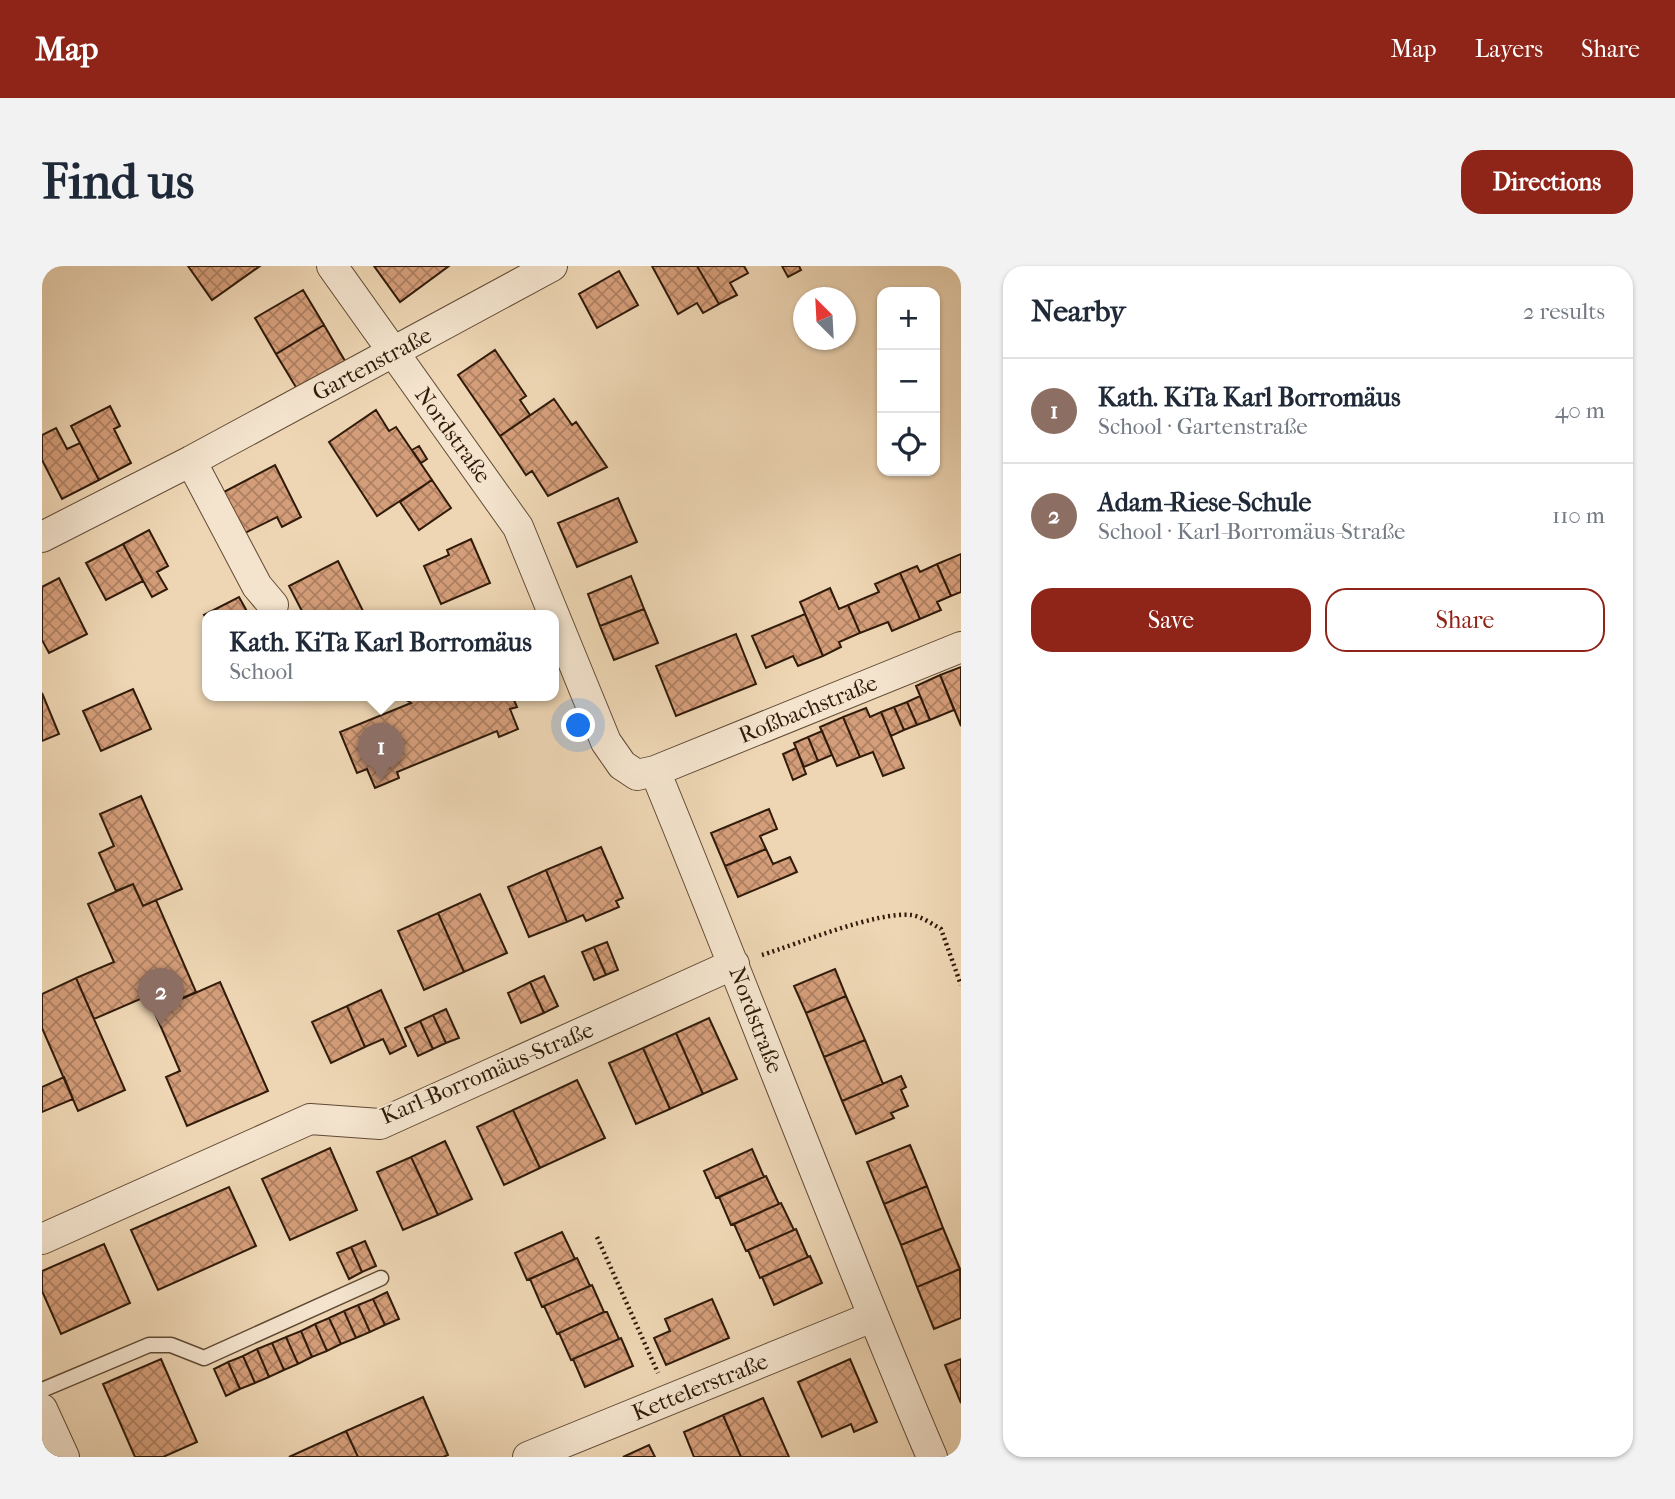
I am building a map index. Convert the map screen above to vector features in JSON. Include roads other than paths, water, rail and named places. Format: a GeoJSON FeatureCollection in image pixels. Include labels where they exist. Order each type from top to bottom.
{"type":"FeatureCollection","features":[{"type":"Feature","properties":{"kind":"street","name":"Nordstraße"},"geometry":{"type":"LineString","coordinates":[[332,266],[518,527],[552,610]]}},
{"type":"Feature","properties":{"kind":"street","name":"Gartenstraße"},"geometry":{"type":"LineString","coordinates":[[42,537],[191,461],[552,266]]}},
{"type":"Feature","properties":{"kind":"street"},"geometry":{"type":"LineString","coordinates":[[191,461],[257,586],[273,605]]}},
{"type":"Feature","properties":{"kind":"street","name":"Nordstraße"},"geometry":{"type":"LineString","coordinates":[[559,627],[606,742],[622,765],[637,775],[656,771],[872,1317],[932,1457]]}},
{"type":"Feature","properties":{"kind":"street","name":"Roßbachstraße"},"geometry":{"type":"LineString","coordinates":[[656,771],[961,647]]}},
{"type":"Feature","properties":{"kind":"street","name":"Karl-Borromäus-Straße"},"geometry":{"type":"LineString","coordinates":[[42,1239],[310,1119],[380,1124],[734,964]]}},
{"type":"Feature","properties":{"kind":"street","name":"Kettelerstraße"},"geometry":{"type":"LineString","coordinates":[[528,1457],[872,1317]]}},
{"type":"Feature","properties":{"kind":"street"},"geometry":{"type":"LineString","coordinates":[[42,1409],[64,1457]]}},
{"type":"Feature","properties":{"kind":"lane"},"geometry":{"type":"LineString","coordinates":[[42,1390],[149,1345],[172,1345],[204,1358],[381,1278]]}},
{"type":"Feature","properties":{"kind":"place","name":"Kath. KiTa Karl Borromäus"},"geometry":{"type":"Point","coordinates":[381,781]}},
{"type":"Feature","properties":{"kind":"place","name":"Adam-Riese-Schule"},"geometry":{"type":"Point","coordinates":[161,1026]}}]}
